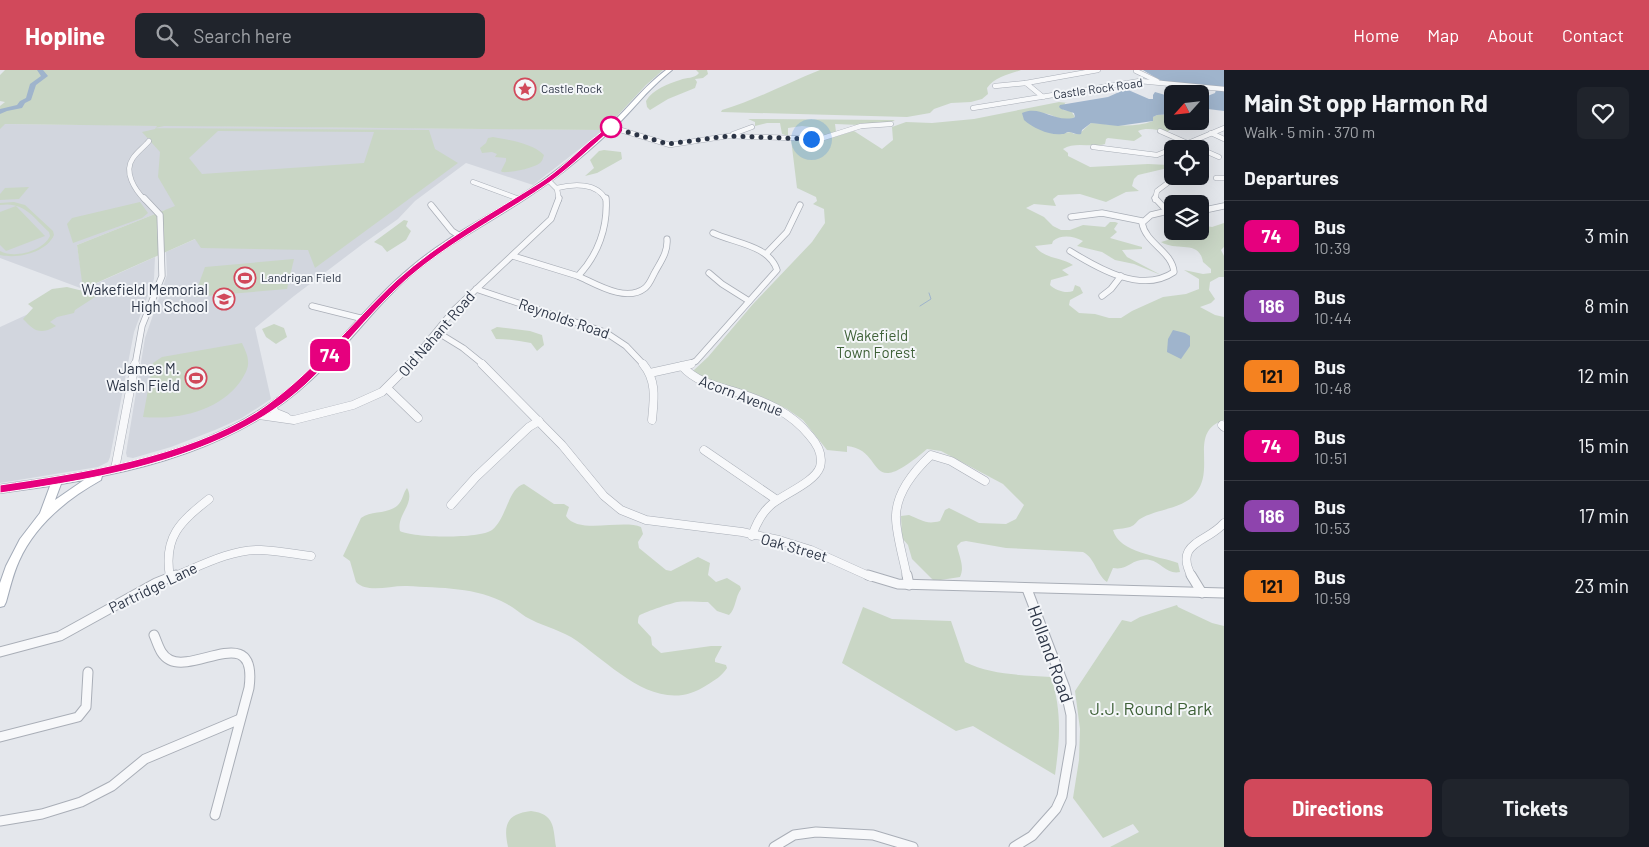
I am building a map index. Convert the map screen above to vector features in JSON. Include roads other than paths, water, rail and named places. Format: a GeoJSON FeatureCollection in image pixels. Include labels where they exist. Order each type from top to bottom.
{"type":"FeatureCollection","features":[{"type":"Feature","properties":{"kind":"main road"},"geometry":{"type":"LineString","coordinates":[[0,489],[69,479],[112,470],[194,446],[224,433],[259,414],[307,378],[414,268],[460,236],[545,182],[611,127],[646,90],[669,70]]}},
{"type":"Feature","properties":{"kind":"main road"},"geometry":{"type":"LineString","coordinates":[[43,517],[89,481],[112,470]]}},
{"type":"Feature","properties":{"kind":"main road"},"geometry":{"type":"LineString","coordinates":[[65,498],[70,488],[69,479]]}},
{"type":"Feature","properties":{"kind":"main road"},"geometry":{"type":"LineString","coordinates":[[0,602],[16,556],[43,517],[57,481]]}},
{"type":"Feature","properties":{"kind":"street"},"geometry":{"type":"LineString","coordinates":[[995,86],[1026,83],[1098,70]]}},
{"type":"Feature","properties":{"kind":"street"},"geometry":{"type":"LineString","coordinates":[[1136,71],[1164,84]]}},
{"type":"Feature","properties":{"kind":"street","name":"Castle Rock Road"},"geometry":{"type":"LineString","coordinates":[[972,108],[1137,82],[1224,89]]}},
{"type":"Feature","properties":{"kind":"street"},"geometry":{"type":"LineString","coordinates":[[1026,83],[1043,97]]}},
{"type":"Feature","properties":{"kind":"street"},"geometry":{"type":"LineString","coordinates":[[611,127],[668,144],[728,136],[820,139],[859,127],[892,124]]}},
{"type":"Feature","properties":{"kind":"street"},"geometry":{"type":"LineString","coordinates":[[728,136],[752,127]]}},
{"type":"Feature","properties":{"kind":"street"},"geometry":{"type":"LineString","coordinates":[[1193,140],[1224,128]]}},
{"type":"Feature","properties":{"kind":"street"},"geometry":{"type":"LineString","coordinates":[[1160,131],[1183,140]]}},
{"type":"Feature","properties":{"kind":"street"},"geometry":{"type":"LineString","coordinates":[[1210,133],[1224,139]]}},
{"type":"Feature","properties":{"kind":"street"},"geometry":{"type":"LineString","coordinates":[[112,470],[142,326],[159,286],[162,273],[160,215],[140,195],[129,177],[131,160],[149,141]]}},
{"type":"Feature","properties":{"kind":"street"},"geometry":{"type":"LineString","coordinates":[[1093,146],[1157,155],[1164,152]]}},
{"type":"Feature","properties":{"kind":"street"},"geometry":{"type":"LineString","coordinates":[[1209,151],[1219,156]]}},
{"type":"Feature","properties":{"kind":"street"},"geometry":{"type":"LineString","coordinates":[[1216,178],[1224,178]]}},
{"type":"Feature","properties":{"kind":"street"},"geometry":{"type":"LineString","coordinates":[[473,182],[519,199]]}},
{"type":"Feature","properties":{"kind":"street"},"geometry":{"type":"LineString","coordinates":[[545,182],[557,188],[570,185],[587,187],[598,190],[606,198],[605,216],[599,242],[588,264],[578,276]]}},
{"type":"Feature","properties":{"kind":"street"},"geometry":{"type":"LineString","coordinates":[[1164,207],[1155,200],[1157,191],[1165,185]]}},
{"type":"Feature","properties":{"kind":"street","name":"Old Nahant Road"},"geometry":{"type":"LineString","coordinates":[[259,414],[286,420],[301,418],[358,404],[387,388],[401,375],[454,310],[544,227],[554,214],[560,200],[557,188]]}},
{"type":"Feature","properties":{"kind":"street"},"geometry":{"type":"LineString","coordinates":[[431,205],[452,231],[460,236]]}},
{"type":"Feature","properties":{"kind":"street"},"geometry":{"type":"LineString","coordinates":[[766,254],[787,234],[800,205]]}},
{"type":"Feature","properties":{"kind":"street"},"geometry":{"type":"LineString","coordinates":[[1209,209],[1224,206]]}},
{"type":"Feature","properties":{"kind":"street"},"geometry":{"type":"LineString","coordinates":[[1071,217],[1102,214],[1124,216],[1142,221],[1151,215],[1164,212]]}},
{"type":"Feature","properties":{"kind":"street"},"geometry":{"type":"LineString","coordinates":[[1070,251],[1089,262],[1121,276],[1156,281],[1168,278],[1174,272],[1171,260],[1145,234],[1142,228],[1142,221]]}},
{"type":"Feature","properties":{"kind":"street"},"geometry":{"type":"LineString","coordinates":[[652,420],[654,387],[650,373],[682,366],[697,360],[777,270],[774,261],[766,254],[720,238],[713,233]]}},
{"type":"Feature","properties":{"kind":"street"},"geometry":{"type":"LineString","coordinates":[[513,256],[578,276],[620,293],[640,291],[648,284],[666,251],[667,239]]}},
{"type":"Feature","properties":{"kind":"street"},"geometry":{"type":"LineString","coordinates":[[708,273],[749,300]]}},
{"type":"Feature","properties":{"kind":"street"},"geometry":{"type":"LineString","coordinates":[[1102,296],[1112,290],[1121,276]]}},
{"type":"Feature","properties":{"kind":"street","name":"Reynolds Road"},"geometry":{"type":"LineString","coordinates":[[476,289],[610,334],[619,340],[650,373]]}},
{"type":"Feature","properties":{"kind":"street"},"geometry":{"type":"LineString","coordinates":[[312,306],[364,319]]}},
{"type":"Feature","properties":{"kind":"street","name":"Oak Street"},"geometry":{"type":"LineString","coordinates":[[437,332],[463,347],[479,360],[574,458],[609,503],[622,512],[646,520],[752,536],[795,545],[880,580],[909,585],[1224,593]]}},
{"type":"Feature","properties":{"kind":"street","name":"Acorn Avenue"},"geometry":{"type":"LineString","coordinates":[[682,366],[698,380],[746,395],[782,410],[796,420],[813,439],[821,455],[818,471],[761,513],[752,536]]}},
{"type":"Feature","properties":{"kind":"street"},"geometry":{"type":"LineString","coordinates":[[387,388],[418,418]]}},
{"type":"Feature","properties":{"kind":"street","name":"Old Nahant Road"},"geometry":{"type":"LineString","coordinates":[[270,407],[284,416],[301,418]]}},
{"type":"Feature","properties":{"kind":"street"},"geometry":{"type":"LineString","coordinates":[[451,505],[476,477],[539,421]]}},
{"type":"Feature","properties":{"kind":"street"},"geometry":{"type":"LineString","coordinates":[[704,450],[777,500]]}},
{"type":"Feature","properties":{"kind":"street"},"geometry":{"type":"LineString","coordinates":[[909,585],[896,516],[898,506],[912,474],[931,455],[951,461],[985,481]]}},
{"type":"Feature","properties":{"kind":"street"},"geometry":{"type":"LineString","coordinates":[[170,577],[166,556],[170,539],[183,521],[209,499]]}},
{"type":"Feature","properties":{"kind":"street"},"geometry":{"type":"LineString","coordinates":[[1202,593],[1187,567],[1186,553],[1192,544],[1215,532],[1224,523]]}},
{"type":"Feature","properties":{"kind":"street","name":"Partridge Lane"},"geometry":{"type":"LineString","coordinates":[[0,652],[60,636],[130,596],[170,577],[225,556],[264,550],[298,556],[311,556]]}},
{"type":"Feature","properties":{"kind":"street","name":"Holland Road"},"geometry":{"type":"LineString","coordinates":[[1014,847],[1032,836],[1054,813],[1060,803],[1072,744],[1071,715],[1065,688],[1026,589]]}},
{"type":"Feature","properties":{"kind":"street"},"geometry":{"type":"LineString","coordinates":[[154,635],[163,655],[174,662],[187,662],[222,653],[235,653],[244,658],[250,666],[251,675],[215,815]]}},
{"type":"Feature","properties":{"kind":"street"},"geometry":{"type":"LineString","coordinates":[[0,737],[78,718],[86,707],[88,672]]}},
{"type":"Feature","properties":{"kind":"street"},"geometry":{"type":"LineString","coordinates":[[0,821],[57,810],[90,798],[116,783],[145,759],[240,719]]}},
{"type":"Feature","properties":{"kind":"street"},"geometry":{"type":"LineString","coordinates":[[774,847],[794,835],[816,832],[873,835],[913,847]]}},
{"type":"Feature","properties":{"kind":"water"},"geometry":{"type":"Polygon","coordinates":[[[1143,70],[1224,70],[1224,87],[1175,84],[1161,80],[1143,70]]]}},
{"type":"Feature","properties":{"kind":"water"},"geometry":{"type":"Polygon","coordinates":[[[1126,89],[1149,99],[1153,99],[1155,92],[1164,95],[1164,115],[1153,117],[1153,121],[1118,126],[1091,123],[1082,130],[1081,134],[1067,132],[1057,134],[1047,133],[1032,126],[1024,120],[1022,113],[1035,111],[1059,118],[1073,118],[1075,117],[1074,113],[1061,109],[1060,105],[1108,97],[1126,89]]]}},
{"type":"Feature","properties":{"kind":"water"},"geometry":{"type":"Polygon","coordinates":[[[1216,90],[1224,91],[1224,111],[1209,109],[1209,95],[1215,93],[1216,90]]]}},
{"type":"Feature","properties":{"kind":"water"},"geometry":{"type":"Polygon","coordinates":[[[1173,330],[1190,336],[1190,346],[1181,359],[1167,352],[1168,339],[1173,330]]]}},
{"type":"Feature","properties":{"kind":"waterway"},"geometry":{"type":"LineString","coordinates":[[0,112],[5,109],[20,107],[22,102],[29,99],[33,84],[45,76],[40,70]]}},
{"type":"Feature","properties":{"kind":"waterway"},"geometry":{"type":"LineString","coordinates":[[920,306],[931,299],[929,293]]}},
{"type":"Feature","properties":{"kind":"place","name":"Castle Rock"},"geometry":{"type":"Point","coordinates":[525,89]}},
{"type":"Feature","properties":{"kind":"place","name":"Landrigan Field"},"geometry":{"type":"Point","coordinates":[245,278]}},
{"type":"Feature","properties":{"kind":"place","name":"Wakefield Memorial High School"},"geometry":{"type":"Point","coordinates":[224,299]}},
{"type":"Feature","properties":{"kind":"place","name":"James M. Walsh Field"},"geometry":{"type":"Point","coordinates":[196,378]}},
{"type":"Feature","properties":{"kind":"park label","name":"Wakefield Town Forest"},"geometry":{"type":"Point","coordinates":[876,344]}},
{"type":"Feature","properties":{"kind":"park label","name":"J.J. Round Park"},"geometry":{"type":"Point","coordinates":[1151,709]}}]}
